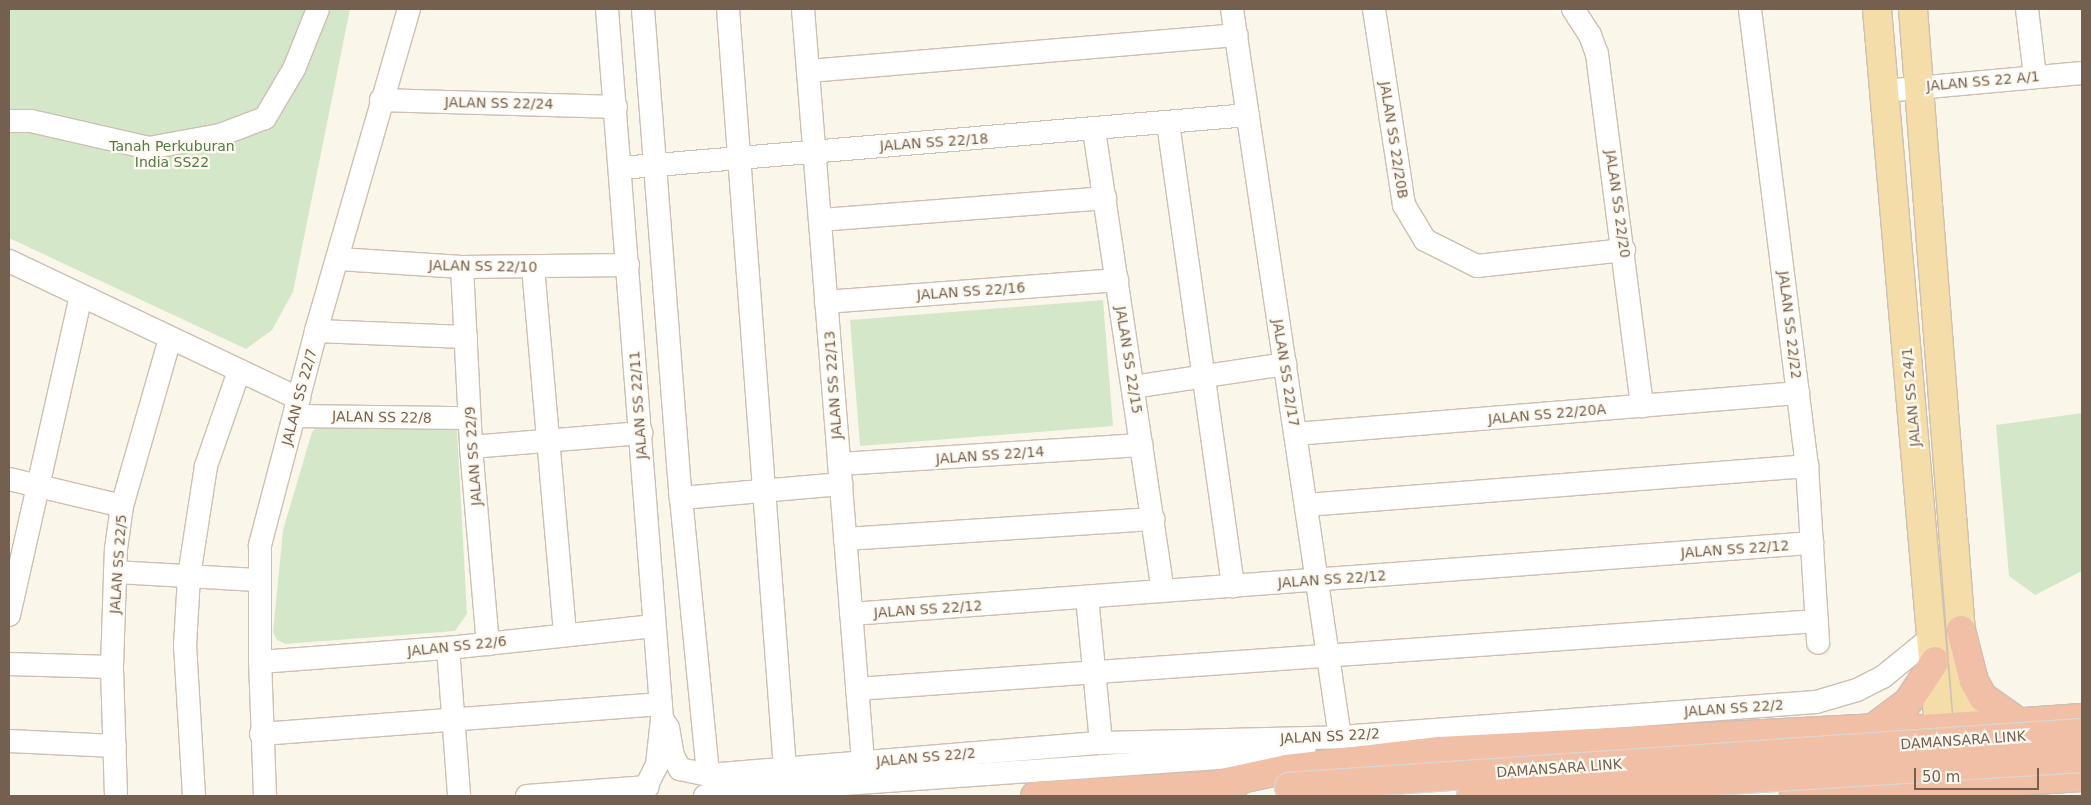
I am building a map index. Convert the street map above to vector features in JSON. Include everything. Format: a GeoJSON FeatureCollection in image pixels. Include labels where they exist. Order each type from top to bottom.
{"type":"FeatureCollection","features":[{"type":"Feature","properties":{"kind":"highway"},"geometry":{"type":"LineString","coordinates":[[1961,630],[1974,681],[1983,697],[2020,723]]}},
{"type":"Feature","properties":{"kind":"highway"},"geometry":{"type":"LineString","coordinates":[[1873,728],[1908,702],[1934,649]]}},
{"type":"Feature","properties":{"kind":"highway"},"geometry":{"type":"LineString","coordinates":[[1218,784],[1287,769],[1438,751],[1873,728],[1939,728],[2020,723],[2078,723]]}},
{"type":"Feature","properties":{"kind":"highway"},"geometry":{"type":"LineString","coordinates":[[2070,778],[2047,773],[2037,752],[2047,732],[2078,723]]}},
{"type":"Feature","properties":{"kind":"highway","name":"DAMANSARA LINK"},"geometry":{"type":"LineString","coordinates":[[1035,796],[1218,784],[1289,787],[2078,723]]}},
{"type":"Feature","properties":{"kind":"highway"},"geometry":{"type":"LineString","coordinates":[[1784,733],[1818,747],[1826,764],[1818,784],[1792,796]]}},
{"type":"Feature","properties":{"kind":"highway","name":"DAMANSARA LINK"},"geometry":{"type":"LineString","coordinates":[[1471,796],[2082,758]]}},
{"type":"Feature","properties":{"kind":"highway"},"geometry":{"type":"LineString","coordinates":[[1792,796],[2070,778]]}},
{"type":"Feature","properties":{"kind":"main road","name":"JALAN SS 24/1"},"geometry":{"type":"LineString","coordinates":[[1877,9],[1945,785]]}},
{"type":"Feature","properties":{"kind":"main road"},"geometry":{"type":"LineString","coordinates":[[1913,9],[1973,783]]}},
{"type":"Feature","properties":{"kind":"street"},"geometry":{"type":"LineString","coordinates":[[9,122],[31,121],[149,148],[229,131],[265,118],[294,69],[318,9]]}},
{"type":"Feature","properties":{"kind":"street","name":"JALAN SS 22/7"},"geometry":{"type":"LineString","coordinates":[[265,796],[261,734],[260,545],[316,331],[339,259],[381,100],[409,9]]}},
{"type":"Feature","properties":{"kind":"street","name":"JALAN SS 22/11"},"geometry":{"type":"LineString","coordinates":[[608,9],[661,711],[657,765],[644,792]]}},
{"type":"Feature","properties":{"kind":"street"},"geometry":{"type":"LineString","coordinates":[[643,9],[654,165],[706,786]]}},
{"type":"Feature","properties":{"kind":"street"},"geometry":{"type":"LineString","coordinates":[[728,9],[785,769]]}},
{"type":"Feature","properties":{"kind":"street","name":"JALAN SS 22/13"},"geometry":{"type":"LineString","coordinates":[[803,9],[863,762]]}},
{"type":"Feature","properties":{"kind":"street","name":"JALAN SS 22/17"},"geometry":{"type":"LineString","coordinates":[[1232,9],[1340,737]]}},
{"type":"Feature","properties":{"kind":"street","name":"JALAN SS 22/20B"},"geometry":{"type":"LineString","coordinates":[[1374,9],[1404,205],[1425,240],[1477,266],[1624,250]]}},
{"type":"Feature","properties":{"kind":"street","name":"JALAN SS 22/20"},"geometry":{"type":"LineString","coordinates":[[1573,9],[1590,35],[1597,54],[1624,250],[1642,406]]}},
{"type":"Feature","properties":{"kind":"street","name":"JALAN SS 22/22"},"geometry":{"type":"LineString","coordinates":[[1328,658],[1818,632],[1807,466],[1750,9]]}},
{"type":"Feature","properties":{"kind":"street"},"geometry":{"type":"LineString","coordinates":[[2027,9],[2035,76]]}},
{"type":"Feature","properties":{"kind":"street"},"geometry":{"type":"LineString","coordinates":[[808,71],[1236,35]]}},
{"type":"Feature","properties":{"kind":"street","name":"JALAN SS 22 A/1"},"geometry":{"type":"LineString","coordinates":[[1884,90],[2082,73]]}},
{"type":"Feature","properties":{"kind":"street","name":"JALAN SS 22/24"},"geometry":{"type":"LineString","coordinates":[[381,100],[616,107]]}},
{"type":"Feature","properties":{"kind":"street","name":"JALAN SS 22/18"},"geometry":{"type":"LineString","coordinates":[[621,168],[1094,130],[1248,115]]}},
{"type":"Feature","properties":{"kind":"street"},"geometry":{"type":"LineString","coordinates":[[1168,122],[1234,586]]}},
{"type":"Feature","properties":{"kind":"street","name":"JALAN SS 22/15"},"geometry":{"type":"LineString","coordinates":[[1094,130],[1163,591]]}},
{"type":"Feature","properties":{"kind":"street"},"geometry":{"type":"LineString","coordinates":[[820,220],[1104,198]]}},
{"type":"Feature","properties":{"kind":"street","name":"JALAN SS 22/10"},"geometry":{"type":"LineString","coordinates":[[339,259],[462,267],[628,266]]}},
{"type":"Feature","properties":{"kind":"street"},"geometry":{"type":"LineString","coordinates":[[10,266],[81,296],[239,371],[297,408]]}},
{"type":"Feature","properties":{"kind":"street","name":"JALAN SS 22/9"},"geometry":{"type":"LineString","coordinates":[[462,267],[469,418],[488,644]]}},
{"type":"Feature","properties":{"kind":"street"},"geometry":{"type":"LineString","coordinates":[[534,267],[564,635]]}},
{"type":"Feature","properties":{"kind":"street","name":"JALAN SS 22/16"},"geometry":{"type":"LineString","coordinates":[[826,302],[1117,280]]}},
{"type":"Feature","properties":{"kind":"street"},"geometry":{"type":"LineString","coordinates":[[9,615],[81,296]]}},
{"type":"Feature","properties":{"kind":"street"},"geometry":{"type":"LineString","coordinates":[[316,331],[466,337]]}},
{"type":"Feature","properties":{"kind":"street","name":"JALAN SS 22/5"},"geometry":{"type":"LineString","coordinates":[[116,796],[112,667],[116,572],[122,506],[170,339]]}},
{"type":"Feature","properties":{"kind":"street"},"geometry":{"type":"LineString","coordinates":[[1133,387],[1285,364]]}},
{"type":"Feature","properties":{"kind":"street"},"geometry":{"type":"LineString","coordinates":[[194,796],[185,646],[189,576],[206,466],[239,371]]}},
{"type":"Feature","properties":{"kind":"street","name":"JALAN SS 22/20A"},"geometry":{"type":"LineString","coordinates":[[1295,434],[1798,393]]}},
{"type":"Feature","properties":{"kind":"street","name":"JALAN SS 22/8"},"geometry":{"type":"LineString","coordinates":[[297,408],[469,418]]}},
{"type":"Feature","properties":{"kind":"street"},"geometry":{"type":"LineString","coordinates":[[471,447],[640,433]]}},
{"type":"Feature","properties":{"kind":"street","name":"JALAN SS 22/14"},"geometry":{"type":"LineString","coordinates":[[681,498],[764,491],[840,474],[1141,445]]}},
{"type":"Feature","properties":{"kind":"street"},"geometry":{"type":"LineString","coordinates":[[1306,505],[1807,466]]}},
{"type":"Feature","properties":{"kind":"street"},"geometry":{"type":"LineString","coordinates":[[9,479],[122,506]]}},
{"type":"Feature","properties":{"kind":"street"},"geometry":{"type":"LineString","coordinates":[[845,539],[1152,519]]}},
{"type":"Feature","properties":{"kind":"street","name":"JALAN SS 22/12"},"geometry":{"type":"LineString","coordinates":[[851,614],[1812,543]]}},
{"type":"Feature","properties":{"kind":"street"},"geometry":{"type":"LineString","coordinates":[[116,572],[259,580]]}},
{"type":"Feature","properties":{"kind":"street"},"geometry":{"type":"LineString","coordinates":[[1088,597],[1101,743]]}},
{"type":"Feature","properties":{"kind":"street","name":"JALAN SS 22/6"},"geometry":{"type":"LineString","coordinates":[[260,662],[448,648],[654,626]]}},
{"type":"Feature","properties":{"kind":"street"},"geometry":{"type":"LineString","coordinates":[[448,648],[459,796]]}},
{"type":"Feature","properties":{"kind":"street","name":"JALAN SS 22/2"},"geometry":{"type":"LineString","coordinates":[[706,786],[785,769],[1101,743],[1340,737],[1816,702],[1858,690],[1934,649]]}},
{"type":"Feature","properties":{"kind":"street"},"geometry":{"type":"LineString","coordinates":[[857,689],[1328,658]]}},
{"type":"Feature","properties":{"kind":"street"},"geometry":{"type":"LineString","coordinates":[[9,664],[112,667]]}},
{"type":"Feature","properties":{"kind":"street"},"geometry":{"type":"LineString","coordinates":[[261,734],[454,719],[661,711],[668,728],[673,756],[680,769],[706,786],[725,792],[1350,749],[1438,751]]}},
{"type":"Feature","properties":{"kind":"street"},"geometry":{"type":"LineString","coordinates":[[9,740],[115,746]]}},
{"type":"Feature","properties":{"kind":"street"},"geometry":{"type":"LineString","coordinates":[[526,796],[644,792]]}},
{"type":"Feature","properties":{"kind":"green space","name":"Tanah Perkuburan India SS22"},"geometry":{"type":"Polygon","coordinates":[[[9,9],[350,9],[293,292],[272,330],[246,349],[9,238],[9,9]]]}},
{"type":"Feature","properties":{"kind":"green space"},"geometry":{"type":"Polygon","coordinates":[[[1103,300],[1113,426],[860,446],[850,320],[1103,300]]]}},
{"type":"Feature","properties":{"kind":"green space"},"geometry":{"type":"Polygon","coordinates":[[[2082,413],[2082,571],[2035,595],[2009,576],[1996,425],[2082,413]]]}},
{"type":"Feature","properties":{"kind":"green space"},"geometry":{"type":"Polygon","coordinates":[[[317,427],[457,428],[467,614],[455,631],[285,644],[277,640],[273,632],[283,530],[312,432],[317,427]]]}}]}
